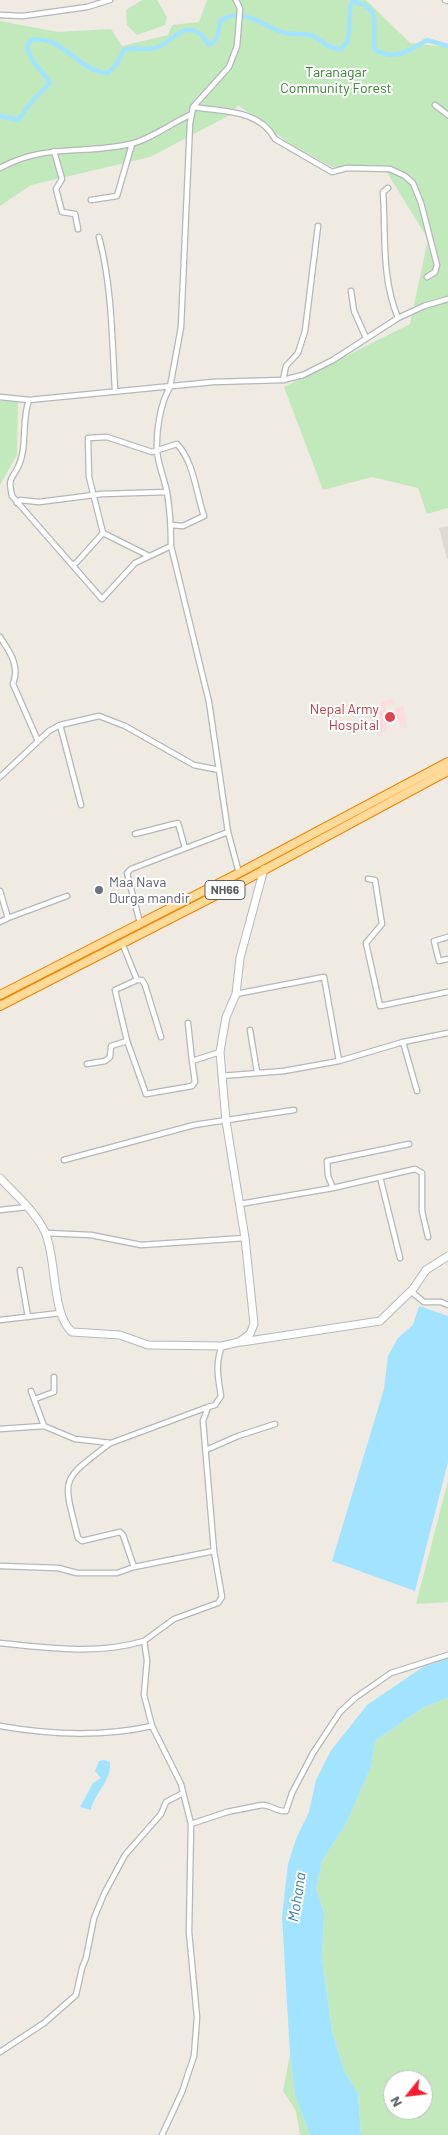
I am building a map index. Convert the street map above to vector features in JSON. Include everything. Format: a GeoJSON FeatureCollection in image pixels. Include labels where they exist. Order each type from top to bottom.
{"type":"FeatureCollection","features":[{"type":"Feature","properties":{"kind":"highway","name":"NH66"},"geometry":{"type":"LineString","coordinates":[[0,995],[239,873],[270,854],[448,762]]}},
{"type":"Feature","properties":{"kind":"highway","name":"NH66"},"geometry":{"type":"LineString","coordinates":[[0,1006],[89,962],[448,771]]}},
{"type":"Feature","properties":{"kind":"main road"},"geometry":{"type":"LineString","coordinates":[[239,1342],[250,1334],[254,1324],[245,1238],[226,1120],[220,1052],[226,1017],[236,994],[240,958],[264,869]]}},
{"type":"Feature","properties":{"kind":"main road"},"geometry":{"type":"LineString","coordinates":[[0,1178],[27,1207],[46,1233],[57,1285],[60,1313],[68,1327],[75,1333],[120,1335],[148,1345],[222,1346],[371,1324],[380,1321],[413,1289],[426,1270],[448,1256]]}},
{"type":"Feature","properties":{"kind":"street"},"geometry":{"type":"LineString","coordinates":[[0,15],[23,16],[110,0]]}},
{"type":"Feature","properties":{"kind":"street"},"geometry":{"type":"LineString","coordinates":[[236,0],[240,9],[237,46],[229,67],[193,107],[181,327],[170,387],[166,394],[159,420],[157,452],[171,525],[171,546],[209,702],[228,832],[239,873]]}},
{"type":"Feature","properties":{"kind":"street"},"geometry":{"type":"LineString","coordinates":[[435,105],[448,115]]}},
{"type":"Feature","properties":{"kind":"street"},"geometry":{"type":"LineString","coordinates":[[193,107],[241,114],[256,119],[270,131],[275,140],[332,172],[347,168],[390,170],[405,176],[413,183],[421,203],[437,265],[435,272],[427,277]]}},
{"type":"Feature","properties":{"kind":"street"},"geometry":{"type":"LineString","coordinates":[[0,168],[15,160],[54,151],[132,144],[192,114]]}},
{"type":"Feature","properties":{"kind":"street"},"geometry":{"type":"LineString","coordinates":[[91,200],[117,196],[132,144]]}},
{"type":"Feature","properties":{"kind":"street"},"geometry":{"type":"LineString","coordinates":[[54,151],[62,179],[56,188],[62,212],[75,214],[78,229]]}},
{"type":"Feature","properties":{"kind":"street"},"geometry":{"type":"LineString","coordinates":[[388,188],[383,192],[385,262],[388,286],[398,318]]}},
{"type":"Feature","properties":{"kind":"street"},"geometry":{"type":"LineString","coordinates":[[283,380],[286,366],[298,353],[306,331],[318,226]]}},
{"type":"Feature","properties":{"kind":"street"},"geometry":{"type":"LineString","coordinates":[[99,236],[104,256],[111,315],[115,390]]}},
{"type":"Feature","properties":{"kind":"street"},"geometry":{"type":"LineString","coordinates":[[351,291],[354,311],[366,338]]}},
{"type":"Feature","properties":{"kind":"street"},"geometry":{"type":"LineString","coordinates":[[0,396],[29,400],[115,390],[213,382],[283,380],[303,376],[333,360],[398,318],[424,306],[448,299]]}},
{"type":"Feature","properties":{"kind":"street"},"geometry":{"type":"LineString","coordinates":[[29,400],[24,413],[22,453],[18,468],[11,476],[12,496],[102,599],[135,563],[147,555],[171,546]]}},
{"type":"Feature","properties":{"kind":"street"},"geometry":{"type":"LineString","coordinates":[[147,555],[103,533],[89,477],[88,438],[107,437],[157,452],[176,444],[181,449],[190,466],[204,516],[183,526],[171,525]]}},
{"type":"Feature","properties":{"kind":"street"},"geometry":{"type":"LineString","coordinates":[[17,503],[20,500],[39,502],[94,496],[166,492]]}},
{"type":"Feature","properties":{"kind":"street"},"geometry":{"type":"LineString","coordinates":[[71,563],[73,565],[77,562],[103,533]]}},
{"type":"Feature","properties":{"kind":"street"},"geometry":{"type":"LineString","coordinates":[[0,637],[14,660],[16,676],[12,684],[38,741]]}},
{"type":"Feature","properties":{"kind":"street"},"geometry":{"type":"LineString","coordinates":[[0,777],[49,731],[60,725],[99,716],[125,726],[194,765],[219,770]]}},
{"type":"Feature","properties":{"kind":"street"},"geometry":{"type":"LineString","coordinates":[[60,725],[81,806]]}},
{"type":"Feature","properties":{"kind":"street"},"geometry":{"type":"LineString","coordinates":[[135,834],[178,823],[186,848]]}},
{"type":"Feature","properties":{"kind":"street"},"geometry":{"type":"LineString","coordinates":[[140,923],[127,873],[131,868],[228,832]]}},
{"type":"Feature","properties":{"kind":"street"},"geometry":{"type":"LineString","coordinates":[[368,879],[375,880],[382,924],[366,942],[380,1006],[448,992]]}},
{"type":"Feature","properties":{"kind":"street"},"geometry":{"type":"LineString","coordinates":[[0,891],[8,918]]}},
{"type":"Feature","properties":{"kind":"street"},"geometry":{"type":"LineString","coordinates":[[0,922],[67,896]]}},
{"type":"Feature","properties":{"kind":"street"},"geometry":{"type":"LineString","coordinates":[[448,937],[434,941],[439,962],[448,959]]}},
{"type":"Feature","properties":{"kind":"street"},"geometry":{"type":"LineString","coordinates":[[122,943],[137,980]]}},
{"type":"Feature","properties":{"kind":"street"},"geometry":{"type":"LineString","coordinates":[[236,994],[324,976],[339,1060]]}},
{"type":"Feature","properties":{"kind":"street"},"geometry":{"type":"LineString","coordinates":[[161,1037],[146,984],[142,980],[137,980],[115,990],[127,1042],[147,1094],[194,1085],[188,1023]]}},
{"type":"Feature","properties":{"kind":"street"},"geometry":{"type":"LineString","coordinates":[[250,1030],[257,1072]]}},
{"type":"Feature","properties":{"kind":"street"},"geometry":{"type":"LineString","coordinates":[[221,1076],[284,1070],[339,1060],[403,1042],[448,1033]]}},
{"type":"Feature","properties":{"kind":"street"},"geometry":{"type":"LineString","coordinates":[[87,1064],[105,1061],[110,1057],[111,1046],[127,1042]]}},
{"type":"Feature","properties":{"kind":"street"},"geometry":{"type":"LineString","coordinates":[[403,1042],[416,1091]]}},
{"type":"Feature","properties":{"kind":"street"},"geometry":{"type":"LineString","coordinates":[[192,1061],[220,1052]]}},
{"type":"Feature","properties":{"kind":"street"},"geometry":{"type":"LineString","coordinates":[[64,1160],[194,1125],[294,1110]]}},
{"type":"Feature","properties":{"kind":"street"},"geometry":{"type":"LineString","coordinates":[[333,1188],[328,1176],[327,1161],[409,1144]]}},
{"type":"Feature","properties":{"kind":"street"},"geometry":{"type":"LineString","coordinates":[[240,1204],[333,1188],[415,1169],[422,1172],[422,1211],[428,1237]]}},
{"type":"Feature","properties":{"kind":"street"},"geometry":{"type":"LineString","coordinates":[[380,1177],[400,1258]]}},
{"type":"Feature","properties":{"kind":"street"},"geometry":{"type":"LineString","coordinates":[[0,1210],[27,1207]]}},
{"type":"Feature","properties":{"kind":"street"},"geometry":{"type":"LineString","coordinates":[[46,1233],[91,1235],[141,1245],[159,1242],[245,1238]]}},
{"type":"Feature","properties":{"kind":"street"},"geometry":{"type":"LineString","coordinates":[[20,1270],[28,1317]]}},
{"type":"Feature","properties":{"kind":"street"},"geometry":{"type":"LineString","coordinates":[[413,1289],[413,1293],[424,1302],[442,1302],[448,1306]]}},
{"type":"Feature","properties":{"kind":"street"},"geometry":{"type":"LineString","coordinates":[[0,1320],[60,1313]]}},
{"type":"Feature","properties":{"kind":"street"},"geometry":{"type":"LineString","coordinates":[[134,1567],[123,1535],[120,1532],[82,1541],[78,1538],[67,1489],[74,1471],[110,1443],[215,1405],[221,1396],[217,1368],[218,1356],[222,1346]]}},
{"type":"Feature","properties":{"kind":"street"},"geometry":{"type":"LineString","coordinates":[[35,1399],[54,1392],[54,1377]]}},
{"type":"Feature","properties":{"kind":"street"},"geometry":{"type":"LineString","coordinates":[[32,1391],[44,1426]]}},
{"type":"Feature","properties":{"kind":"street"},"geometry":{"type":"LineString","coordinates":[[0,1643],[36,1647],[121,1648],[144,1641],[174,1619],[218,1603],[222,1597],[214,1551],[203,1421],[208,1407]]}},
{"type":"Feature","properties":{"kind":"street"},"geometry":{"type":"LineString","coordinates":[[206,1450],[238,1436],[275,1424]]}},
{"type":"Feature","properties":{"kind":"street"},"geometry":{"type":"LineString","coordinates":[[0,1429],[44,1426],[75,1439],[110,1443]]}},
{"type":"Feature","properties":{"kind":"street"},"geometry":{"type":"LineString","coordinates":[[0,1566],[58,1568],[96,1574],[116,1573],[134,1567],[214,1551]]}},
{"type":"Feature","properties":{"kind":"street"},"geometry":{"type":"LineString","coordinates":[[144,1641],[148,1660],[144,1695],[152,1726],[183,1793],[191,1824],[188,1932],[197,2017],[194,2056],[182,2092],[162,2135]]}},
{"type":"Feature","properties":{"kind":"street"},"geometry":{"type":"LineString","coordinates":[[191,1824],[227,1812],[262,1805],[267,1805],[280,1812],[286,1811],[292,1793],[308,1761],[340,1712],[355,1698],[397,1670],[448,1655]]}},
{"type":"Feature","properties":{"kind":"street"},"geometry":{"type":"LineString","coordinates":[[0,1726],[30,1732],[76,1735],[131,1730],[152,1726]]}},
{"type":"Feature","properties":{"kind":"street"},"geometry":{"type":"LineString","coordinates":[[0,2052],[44,2023],[76,1995],[94,1918],[104,1894],[125,1855],[161,1814],[166,1802],[183,1793]]}},
{"type":"Feature","properties":{"kind":"shaded area"},"geometry":{"type":"Polygon","coordinates":[[[448,526],[448,559],[447,559],[439,528],[448,526]]]}},
{"type":"Feature","properties":{"kind":"shaded area","name":"Nepal Army Hospital"},"geometry":{"type":"Polygon","coordinates":[[[393,698],[395,704],[385,706],[386,712],[403,706],[407,727],[401,729],[399,721],[386,724],[387,731],[379,733],[375,712],[382,710],[381,702],[393,698]]]}},
{"type":"Feature","properties":{"kind":"green space"},"geometry":{"type":"Polygon","coordinates":[[[142,0],[157,0],[167,17],[165,25],[137,35],[127,25],[126,10],[142,0]]]}},
{"type":"Feature","properties":{"kind":"green space","name":"Taranagar Community Forest"},"geometry":{"type":"Polygon","coordinates":[[[207,0],[366,0],[410,43],[448,47],[448,508],[427,514],[418,488],[372,477],[323,490],[284,387],[410,324],[428,239],[386,171],[365,167],[332,167],[289,143],[238,105],[232,114],[150,157],[31,185],[0,206],[0,21],[58,32],[111,29],[122,46],[168,35],[172,25],[199,22],[207,0]]]}},
{"type":"Feature","properties":{"kind":"green space"},"geometry":{"type":"Polygon","coordinates":[[[0,401],[18,401],[17,455],[0,485],[0,401]]]}},
{"type":"Feature","properties":{"kind":"green space"},"geometry":{"type":"Polygon","coordinates":[[[448,1481],[448,1602],[416,1604],[448,1481]]]}},
{"type":"Feature","properties":{"kind":"green space"},"geometry":{"type":"Polygon","coordinates":[[[448,1698],[448,2135],[361,2135],[358,2093],[344,2071],[332,2030],[322,1958],[324,1913],[316,1889],[322,1861],[347,1822],[371,1767],[375,1741],[424,1707],[448,1698]]]}},
{"type":"Feature","properties":{"kind":"green space"},"geometry":{"type":"Polygon","coordinates":[[[290,2054],[295,2095],[310,2135],[300,2135],[296,2111],[283,2091],[290,2054]]]}},
{"type":"Feature","properties":{"kind":"water"},"geometry":{"type":"Polygon","coordinates":[[[419,1306],[448,1316],[448,1462],[415,1591],[332,1561],[384,1389],[388,1356],[398,1338],[413,1325],[419,1306]]]}},
{"type":"Feature","properties":{"kind":"water","name":"Mohana"},"geometry":{"type":"Polygon","coordinates":[[[448,1659],[448,1698],[424,1707],[375,1741],[371,1767],[347,1822],[322,1861],[316,1889],[324,1913],[322,1958],[332,2030],[344,2071],[358,2093],[361,2135],[310,2135],[295,2095],[290,2054],[282,1916],[288,1864],[296,1839],[309,1812],[316,1780],[330,1752],[367,1705],[423,1667],[448,1659]]]}},
{"type":"Feature","properties":{"kind":"water"},"geometry":{"type":"Polygon","coordinates":[[[99,1761],[110,1762],[106,1781],[91,1810],[80,1807],[93,1783],[101,1778],[95,1771],[99,1761]]]}},
{"type":"Feature","properties":{"kind":"waterway"},"geometry":{"type":"LineString","coordinates":[[0,116],[18,120],[34,99],[50,83],[30,56],[27,46],[31,40],[42,40],[52,43],[89,67],[108,73],[117,64],[124,50],[155,48],[187,30],[193,30],[200,34],[209,45],[216,38],[220,21],[235,15],[251,18],[282,32],[313,36],[329,46],[341,49],[347,42],[350,6],[353,2],[363,4],[373,13],[375,50],[389,55],[396,55],[408,51],[427,40],[448,46]]}},
{"type":"Feature","properties":{"kind":"place","name":"Nepal Army Hospital"},"geometry":{"type":"Point","coordinates":[390,717]}},
{"type":"Feature","properties":{"kind":"place","name":"Maa Nava Durga mandir"},"geometry":{"type":"Point","coordinates":[99,890]}}]}
